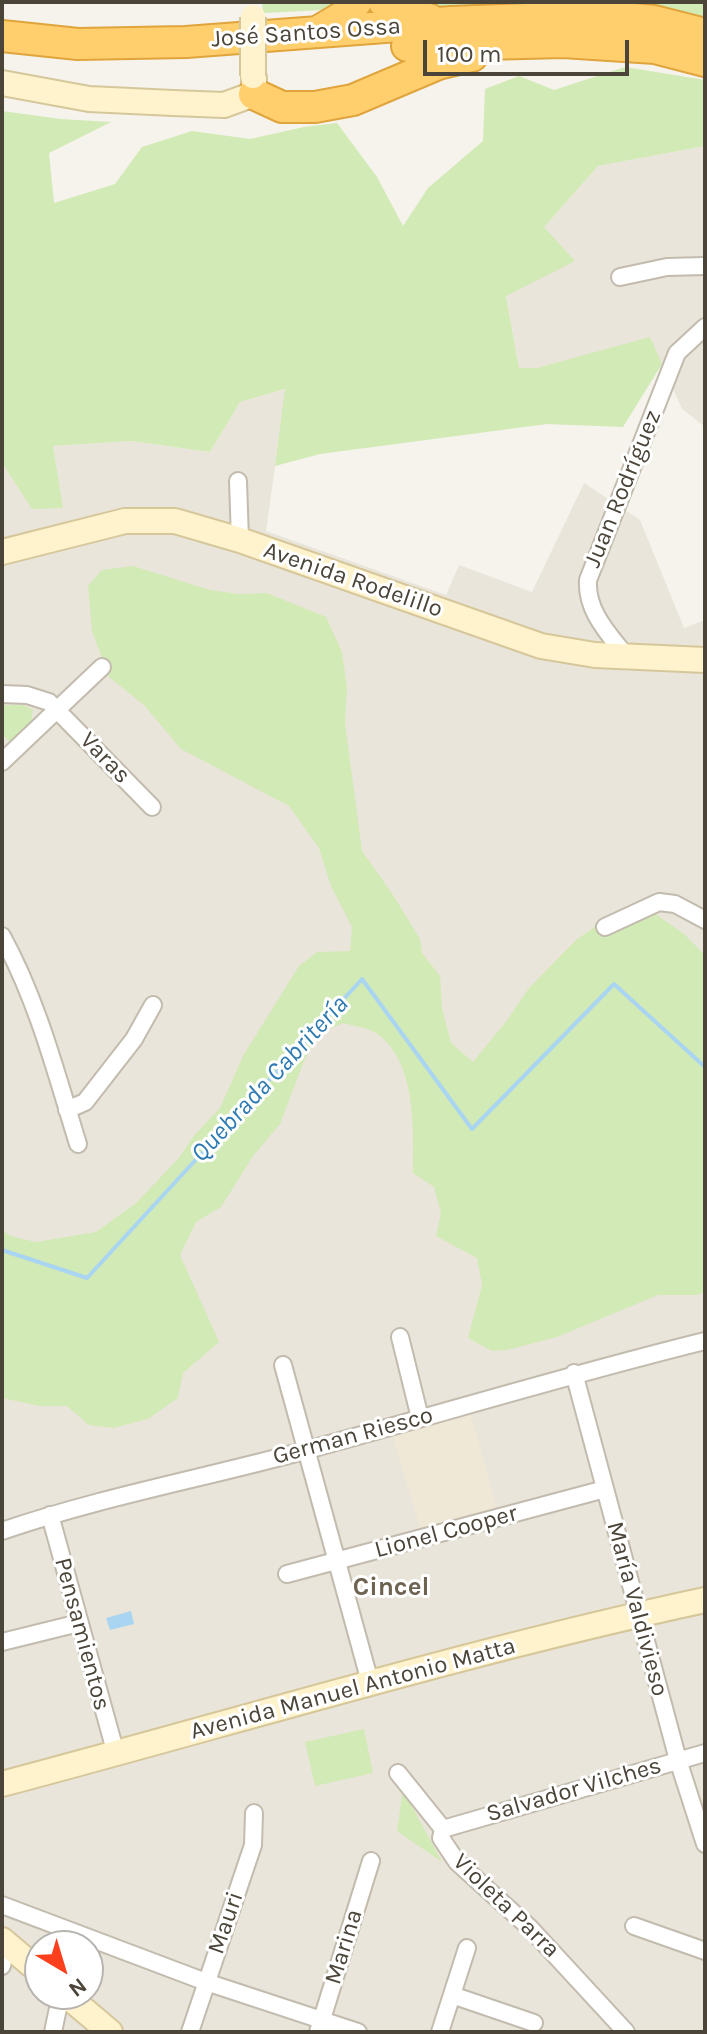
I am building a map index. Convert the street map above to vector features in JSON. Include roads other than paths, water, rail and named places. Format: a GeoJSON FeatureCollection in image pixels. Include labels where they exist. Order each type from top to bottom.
{"type":"FeatureCollection","features":[{"type":"Feature","properties":{"kind":"highway"},"geometry":{"type":"LineString","coordinates":[[312,34],[344,16],[356,2]]}},
{"type":"Feature","properties":{"kind":"highway"},"geometry":{"type":"LineString","coordinates":[[384,2],[412,16],[451,22]]}},
{"type":"Feature","properties":{"kind":"highway","name":"José Santos Ossa"},"geometry":{"type":"LineString","coordinates":[[2,36],[78,44],[186,42],[451,22],[604,16],[654,21],[705,34]]}},
{"type":"Feature","properties":{"kind":"highway","name":"José Santos Ossa"},"geometry":{"type":"LineString","coordinates":[[2,51],[67,59],[172,59],[467,42],[563,42],[655,48],[705,61]]}},
{"type":"Feature","properties":{"kind":"highway"},"geometry":{"type":"LineString","coordinates":[[254,85],[282,107],[315,107],[353,100],[438,64],[519,46],[563,42]]}},
{"type":"Feature","properties":{"kind":"street"},"geometry":{"type":"LineString","coordinates":[[2,83],[89,99],[224,105],[254,85],[253,9]]}},
{"type":"Feature","properties":{"kind":"street"},"geometry":{"type":"LineString","coordinates":[[620,277],[667,267],[705,266]]}},
{"type":"Feature","properties":{"kind":"street","name":"Juan Rodríguez"},"geometry":{"type":"LineString","coordinates":[[626,656],[593,610],[587,591],[588,580],[677,353],[705,327]]}},
{"type":"Feature","properties":{"kind":"street"},"geometry":{"type":"LineString","coordinates":[[238,481],[240,540]]}},
{"type":"Feature","properties":{"kind":"street","name":"Avenida Rodelillo"},"geometry":{"type":"LineString","coordinates":[[2,552],[125,521],[175,521],[240,540],[541,646],[568,652],[705,660]]}},
{"type":"Feature","properties":{"kind":"street"},"geometry":{"type":"LineString","coordinates":[[5,753],[102,667]]}},
{"type":"Feature","properties":{"kind":"street"},"geometry":{"type":"LineString","coordinates":[[2,694],[38,697],[57,710]]}},
{"type":"Feature","properties":{"kind":"street","name":"Varas"},"geometry":{"type":"LineString","coordinates":[[57,710],[152,807]]}},
{"type":"Feature","properties":{"kind":"street"},"geometry":{"type":"LineString","coordinates":[[605,927],[659,902],[675,904],[705,920]]}},
{"type":"Feature","properties":{"kind":"street"},"geometry":{"type":"LineString","coordinates":[[2,936],[37,1011],[78,1144]]}},
{"type":"Feature","properties":{"kind":"street"},"geometry":{"type":"LineString","coordinates":[[67,1110],[85,1102],[134,1039],[153,1005]]}},
{"type":"Feature","properties":{"kind":"street"},"geometry":{"type":"LineString","coordinates":[[400,1337],[420,1418]]}},
{"type":"Feature","properties":{"kind":"street","name":"German Riesco"},"geometry":{"type":"LineString","coordinates":[[2,1531],[50,1515],[305,1450],[574,1373],[705,1341]]}},
{"type":"Feature","properties":{"kind":"street"},"geometry":{"type":"LineString","coordinates":[[283,1365],[370,1682]]}},
{"type":"Feature","properties":{"kind":"street","name":"María Valdivieso"},"geometry":{"type":"LineString","coordinates":[[574,1373],[678,1760],[705,1844]]}},
{"type":"Feature","properties":{"kind":"street","name":"Lionel Cooper"},"geometry":{"type":"LineString","coordinates":[[287,1574],[605,1489]]}},
{"type":"Feature","properties":{"kind":"street","name":"Pensamientos"},"geometry":{"type":"LineString","coordinates":[[50,1515],[116,1754]]}},
{"type":"Feature","properties":{"kind":"street","name":"Avenida Manuel Antonio Matta"},"geometry":{"type":"LineString","coordinates":[[2,1784],[370,1682],[705,1600]]}},
{"type":"Feature","properties":{"kind":"street"},"geometry":{"type":"LineString","coordinates":[[2,1642],[79,1623]]}},
{"type":"Feature","properties":{"kind":"street","name":"Salvador Vilches"},"geometry":{"type":"LineString","coordinates":[[443,1829],[705,1753]]}},
{"type":"Feature","properties":{"kind":"street","name":"Violeta Parra"},"geometry":{"type":"LineString","coordinates":[[398,1773],[443,1829],[441,1838],[457,1862],[530,1928],[605,2005],[626,2032]]}},
{"type":"Feature","properties":{"kind":"street","name":"Mauri"},"geometry":{"type":"LineString","coordinates":[[190,2032],[253,1845],[254,1813]]}},
{"type":"Feature","properties":{"kind":"street","name":"Marina"},"geometry":{"type":"LineString","coordinates":[[319,2026],[371,1861]]}},
{"type":"Feature","properties":{"kind":"street"},"geometry":{"type":"LineString","coordinates":[[2,1905],[319,2026],[358,2032]]}},
{"type":"Feature","properties":{"kind":"street"},"geometry":{"type":"LineString","coordinates":[[634,1926],[705,1951]]}},
{"type":"Feature","properties":{"kind":"street"},"geometry":{"type":"LineString","coordinates":[[440,2032],[467,1948]]}},
{"type":"Feature","properties":{"kind":"street"},"geometry":{"type":"LineString","coordinates":[[3,1950],[24,1962]]}},
{"type":"Feature","properties":{"kind":"street"},"geometry":{"type":"LineString","coordinates":[[452,1995],[534,2023]]}},
{"type":"Feature","properties":{"kind":"street"},"geometry":{"type":"LineString","coordinates":[[53,2032],[59,2010]]}},
{"type":"Feature","properties":{"kind":"street"},"geometry":{"type":"LineString","coordinates":[[83,2010],[110,2032]]}},
{"type":"Feature","properties":{"kind":"water"},"geometry":{"type":"Polygon","coordinates":[[[131,1611],[134,1624],[110,1630],[106,1618],[131,1611]]]}},
{"type":"Feature","properties":{"kind":"waterway","name":"Quebrada Cabritería"},"geometry":{"type":"LineString","coordinates":[[2,1250],[87,1278],[362,979],[472,1129],[614,984],[705,1067]]}},
{"type":"Feature","properties":{"kind":"district","name":"Cincel"},"geometry":{"type":"Point","coordinates":[391,1588]}}]}
